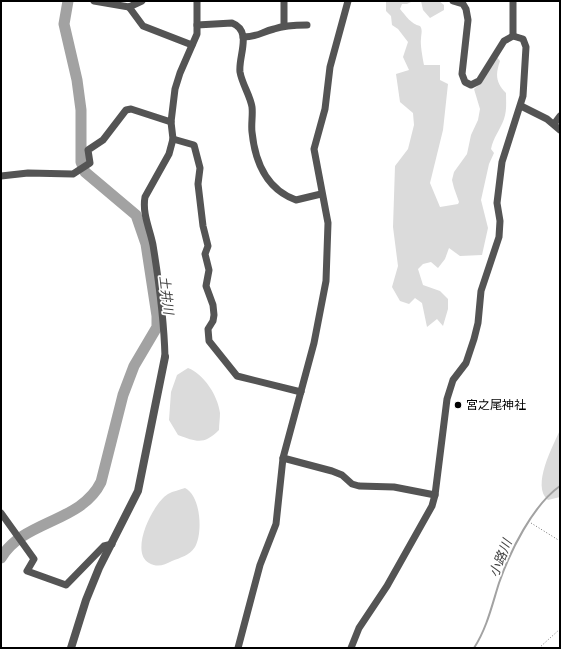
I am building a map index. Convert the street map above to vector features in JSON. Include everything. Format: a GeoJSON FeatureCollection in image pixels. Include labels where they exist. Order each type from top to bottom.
{"type":"FeatureCollection","features":[{"type":"Feature","properties":{"kind":"street"},"geometry":{"type":"LineString","coordinates":[[94,1],[129,7],[142,1]]}},
{"type":"Feature","properties":{"kind":"street"},"geometry":{"type":"LineString","coordinates":[[71,648],[86,600],[138,491],[165,357],[164,321],[153,243],[144,205],[145,197],[169,154],[173,139],[171,122],[175,89],[180,73],[197,34],[197,1]]}},
{"type":"Feature","properties":{"kind":"street"},"geometry":{"type":"LineString","coordinates":[[284,1],[284,26]]}},
{"type":"Feature","properties":{"kind":"street"},"geometry":{"type":"LineString","coordinates":[[238,648],[260,565],[276,524],[283,458],[314,343],[326,281],[329,232],[314,149],[325,109],[330,67],[348,1]]}},
{"type":"Feature","properties":{"kind":"street"},"geometry":{"type":"LineString","coordinates":[[453,1],[463,4],[468,14],[462,74],[464,82],[471,84],[479,81],[504,41],[513,36]]}},
{"type":"Feature","properties":{"kind":"street"},"geometry":{"type":"LineString","coordinates":[[513,1],[513,36]]}},
{"type":"Feature","properties":{"kind":"street"},"geometry":{"type":"LineString","coordinates":[[129,7],[143,26],[192,45]]}},
{"type":"Feature","properties":{"kind":"street"},"geometry":{"type":"LineString","coordinates":[[197,25],[232,22],[240,28],[243,37],[240,73],[252,107],[253,137],[261,168],[267,180],[291,198],[303,199],[321,194]]}},
{"type":"Feature","properties":{"kind":"street"},"geometry":{"type":"LineString","coordinates":[[243,37],[256,37],[273,29],[284,26],[306,25]]}},
{"type":"Feature","properties":{"kind":"street"},"geometry":{"type":"LineString","coordinates":[[351,648],[359,628],[387,586],[432,506],[435,495],[447,399],[453,380],[466,363],[474,339],[478,323],[481,291],[499,237],[500,221],[497,203],[502,162],[521,106],[524,86],[526,47],[523,40],[513,36]]}},
{"type":"Feature","properties":{"kind":"street"},"geometry":{"type":"LineString","coordinates":[[521,106],[554,124],[560,130]]}},
{"type":"Feature","properties":{"kind":"street"},"geometry":{"type":"LineString","coordinates":[[1,176],[28,173],[61,175],[72,174],[90,163],[88,150],[103,140],[126,110],[131,109],[171,122]]}},
{"type":"Feature","properties":{"kind":"street"},"geometry":{"type":"LineString","coordinates":[[554,124],[560,116]]}},
{"type":"Feature","properties":{"kind":"street"},"geometry":{"type":"LineString","coordinates":[[173,139],[194,145],[199,157],[200,168],[198,184],[203,226],[208,246],[205,254],[209,270],[206,286],[213,305],[214,315],[213,321],[208,329],[209,341],[237,376],[301,392]]}},
{"type":"Feature","properties":{"kind":"street"},"geometry":{"type":"LineString","coordinates":[[283,458],[332,471],[342,476],[352,484],[358,486],[394,487],[435,495]]}},
{"type":"Feature","properties":{"kind":"street"},"geometry":{"type":"LineString","coordinates":[[1,513],[34,559],[27,571],[66,585],[104,546],[112,544]]}},
{"type":"Feature","properties":{"kind":"path"},"geometry":{"type":"LineString","coordinates":[[531,523],[560,541]]}},
{"type":"Feature","properties":{"kind":"path"},"geometry":{"type":"LineString","coordinates":[[539,648],[560,629]]}},
{"type":"Feature","properties":{"kind":"shaded area"},"geometry":{"type":"Polygon","coordinates":[[[386,1],[413,1],[407,4],[402,4],[400,9],[411,22],[420,26],[421,28],[421,44],[424,65],[440,65],[440,80],[448,84],[443,130],[430,183],[440,207],[458,204],[459,202],[452,180],[454,172],[467,154],[471,135],[478,120],[480,109],[474,89],[482,82],[497,57],[500,61],[497,70],[498,82],[506,93],[505,116],[492,145],[491,149],[494,153],[489,164],[481,200],[488,228],[482,255],[460,256],[449,248],[445,259],[438,268],[431,262],[423,264],[418,269],[423,285],[440,291],[448,299],[448,309],[443,326],[437,319],[427,327],[422,303],[415,298],[409,304],[400,301],[392,287],[398,266],[393,227],[395,166],[408,149],[414,125],[413,113],[400,102],[396,74],[409,70],[403,57],[408,42],[398,29],[392,25],[391,16],[386,11],[386,1]]]}},
{"type":"Feature","properties":{"kind":"shaded area"},"geometry":{"type":"Polygon","coordinates":[[[421,1],[439,1],[444,5],[444,10],[430,18],[423,10],[421,1]]]}},
{"type":"Feature","properties":{"kind":"shaded area"},"geometry":{"type":"Polygon","coordinates":[[[188,368],[205,380],[219,406],[219,430],[209,438],[200,441],[178,435],[169,420],[171,392],[177,375],[188,368]]]}},
{"type":"Feature","properties":{"kind":"shaded area"},"geometry":{"type":"Polygon","coordinates":[[[560,430],[560,497],[548,500],[543,494],[542,476],[560,430]]]}},
{"type":"Feature","properties":{"kind":"shaded area"},"geometry":{"type":"Polygon","coordinates":[[[185,488],[190,492],[197,506],[200,524],[198,541],[193,550],[188,554],[166,564],[158,566],[152,565],[143,557],[141,549],[145,528],[150,517],[162,499],[170,493],[185,488]]]}},
{"type":"Feature","properties":{"kind":"waterway","name":"土井川"},"geometry":{"type":"LineString","coordinates":[[1,558],[11,546],[23,536],[80,506],[92,495],[101,482],[123,395],[134,366],[157,327],[157,316],[146,244],[136,215],[85,172],[81,162],[81,110],[77,80],[64,24],[68,1]]}},
{"type":"Feature","properties":{"kind":"waterway","name":"小路川"},"geometry":{"type":"LineString","coordinates":[[474,648],[486,624],[499,583],[516,543],[541,505],[550,494],[560,486]]}},
{"type":"Feature","properties":{"kind":"place","name":"宮之尾神社"},"geometry":{"type":"Point","coordinates":[458,405]}}]}
